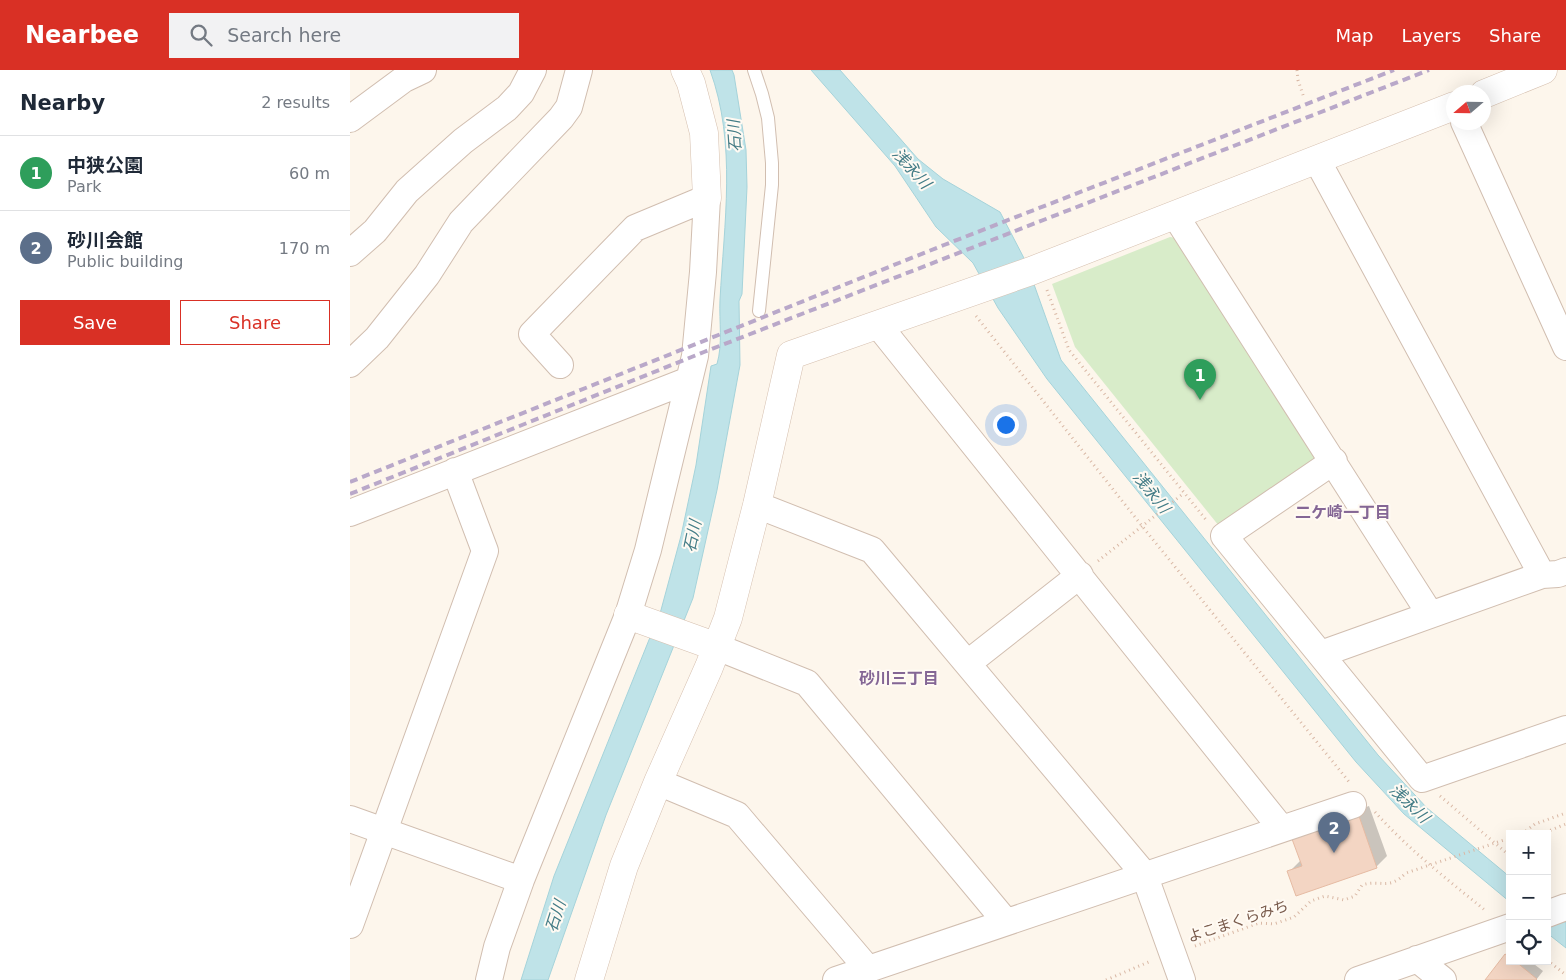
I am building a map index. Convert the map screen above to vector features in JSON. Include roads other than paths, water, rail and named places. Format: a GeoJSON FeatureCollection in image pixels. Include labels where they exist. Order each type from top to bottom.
{"type":"FeatureCollection","features":[{"type":"Feature","properties":{"kind":"street"},"geometry":{"type":"LineString","coordinates":[[350,119],[404,79],[422,70]]}},
{"type":"Feature","properties":{"kind":"street"},"geometry":{"type":"LineString","coordinates":[[350,253],[375,231],[407,191],[463,141],[507,108],[521,93],[532,70]]}},
{"type":"Feature","properties":{"kind":"street"},"geometry":{"type":"LineString","coordinates":[[350,364],[377,338],[428,275],[461,222],[561,118],[569,107],[579,70]]}},
{"type":"Feature","properties":{"kind":"street"},"geometry":{"type":"LineString","coordinates":[[489,980],[521,880],[628,615],[648,550],[689,380],[696,343],[703,272],[707,198],[704,133],[691,83],[685,70]]}},
{"type":"Feature","properties":{"kind":"street"},"geometry":{"type":"LineString","coordinates":[[1491,91],[1543,70]]}},
{"type":"Feature","properties":{"kind":"street"},"geometry":{"type":"LineString","coordinates":[[589,980],[624,866],[658,782],[706,643],[728,618],[792,355],[879,326],[977,303],[1039,280],[1175,215],[1446,109]]}},
{"type":"Feature","properties":{"kind":"street"},"geometry":{"type":"LineString","coordinates":[[1468,130],[1566,347]]}},
{"type":"Feature","properties":{"kind":"street"},"geometry":{"type":"LineString","coordinates":[[1317,160],[1554,573],[1430,614],[1321,654]]}},
{"type":"Feature","properties":{"kind":"street"},"geometry":{"type":"LineString","coordinates":[[560,366],[532,334],[635,228],[707,198]]}},
{"type":"Feature","properties":{"kind":"street"},"geometry":{"type":"LineString","coordinates":[[1175,215],[1430,614]]}},
{"type":"Feature","properties":{"kind":"street"},"geometry":{"type":"LineString","coordinates":[[879,326],[1281,828]]}},
{"type":"Feature","properties":{"kind":"street"},"geometry":{"type":"LineString","coordinates":[[350,513],[689,380]]}},
{"type":"Feature","properties":{"kind":"street"},"geometry":{"type":"LineString","coordinates":[[1334,462],[1224,536],[1422,779],[1566,729]]}},
{"type":"Feature","properties":{"kind":"street"},"geometry":{"type":"LineString","coordinates":[[350,925],[485,550],[455,471]]}},
{"type":"Feature","properties":{"kind":"street"},"geometry":{"type":"LineString","coordinates":[[757,505],[872,550],[1144,874],[1182,980]]}},
{"type":"Feature","properties":{"kind":"street"},"geometry":{"type":"LineString","coordinates":[[968,663],[1080,575]]}},
{"type":"Feature","properties":{"kind":"street"},"geometry":{"type":"LineString","coordinates":[[628,615],[706,643],[807,683],[1006,922]]}},
{"type":"Feature","properties":{"kind":"street"},"geometry":{"type":"LineString","coordinates":[[658,782],[737,815],[868,969]]}},
{"type":"Feature","properties":{"kind":"street"},"geometry":{"type":"LineString","coordinates":[[836,980],[1281,828],[1358,799]]}},
{"type":"Feature","properties":{"kind":"street"},"geometry":{"type":"LineString","coordinates":[[350,819],[521,880]]}},
{"type":"Feature","properties":{"kind":"street"},"geometry":{"type":"LineString","coordinates":[[1551,913],[1566,907]]}},
{"type":"Feature","properties":{"kind":"street"},"geometry":{"type":"LineString","coordinates":[[1358,980],[1506,928]]}},
{"type":"Feature","properties":{"kind":"street"},"geometry":{"type":"LineString","coordinates":[[1417,959],[1442,980]]}},
{"type":"Feature","properties":{"kind":"lane"},"geometry":{"type":"LineString","coordinates":[[754,70],[768,118],[772,163],[772,185],[759,311]]}},
{"type":"Feature","properties":{"kind":"water","name":"石川"},"geometry":{"type":"Polygon","coordinates":[[[710,70],[732,70],[734,75],[746,150],[747,187],[742,294],[739,301],[740,365],[717,490],[693,598],[606,815],[548,980],[521,980],[554,876],[661,610],[681,536],[696,465],[711,366],[717,364],[719,356],[720,300],[727,184],[724,126],[710,70]]]}},
{"type":"Feature","properties":{"kind":"water","name":"浅永川"},"geometry":{"type":"Polygon","coordinates":[[[811,70],[840,70],[918,159],[943,179],[1000,212],[1026,262],[1061,360],[1378,755],[1427,808],[1506,874],[1506,899],[1404,814],[1356,762],[1047,379],[998,308],[973,263],[936,227],[895,166],[811,70]]]}},
{"type":"Feature","properties":{"kind":"water"},"geometry":{"type":"Polygon","coordinates":[[[1551,911],[1566,923],[1566,948],[1551,936],[1551,911]]]}},
{"type":"Feature","properties":{"kind":"railway"},"geometry":{"type":"LineString","coordinates":[[350,482],[944,245],[1394,70]]}},
{"type":"Feature","properties":{"kind":"railway"},"geometry":{"type":"LineString","coordinates":[[350,494],[704,352],[1429,70]]}},
{"type":"Feature","properties":{"kind":"place","name":"中狭公園"},"geometry":{"type":"Point","coordinates":[1200,400]}},
{"type":"Feature","properties":{"kind":"place","name":"砂川会館"},"geometry":{"type":"Point","coordinates":[1334,853]}},
{"type":"Feature","properties":{"kind":"district","name":"二ケ崎一丁目"},"geometry":{"type":"Point","coordinates":[1343,512]}},
{"type":"Feature","properties":{"kind":"district","name":"砂川三丁目"},"geometry":{"type":"Point","coordinates":[899,678]}}]}
